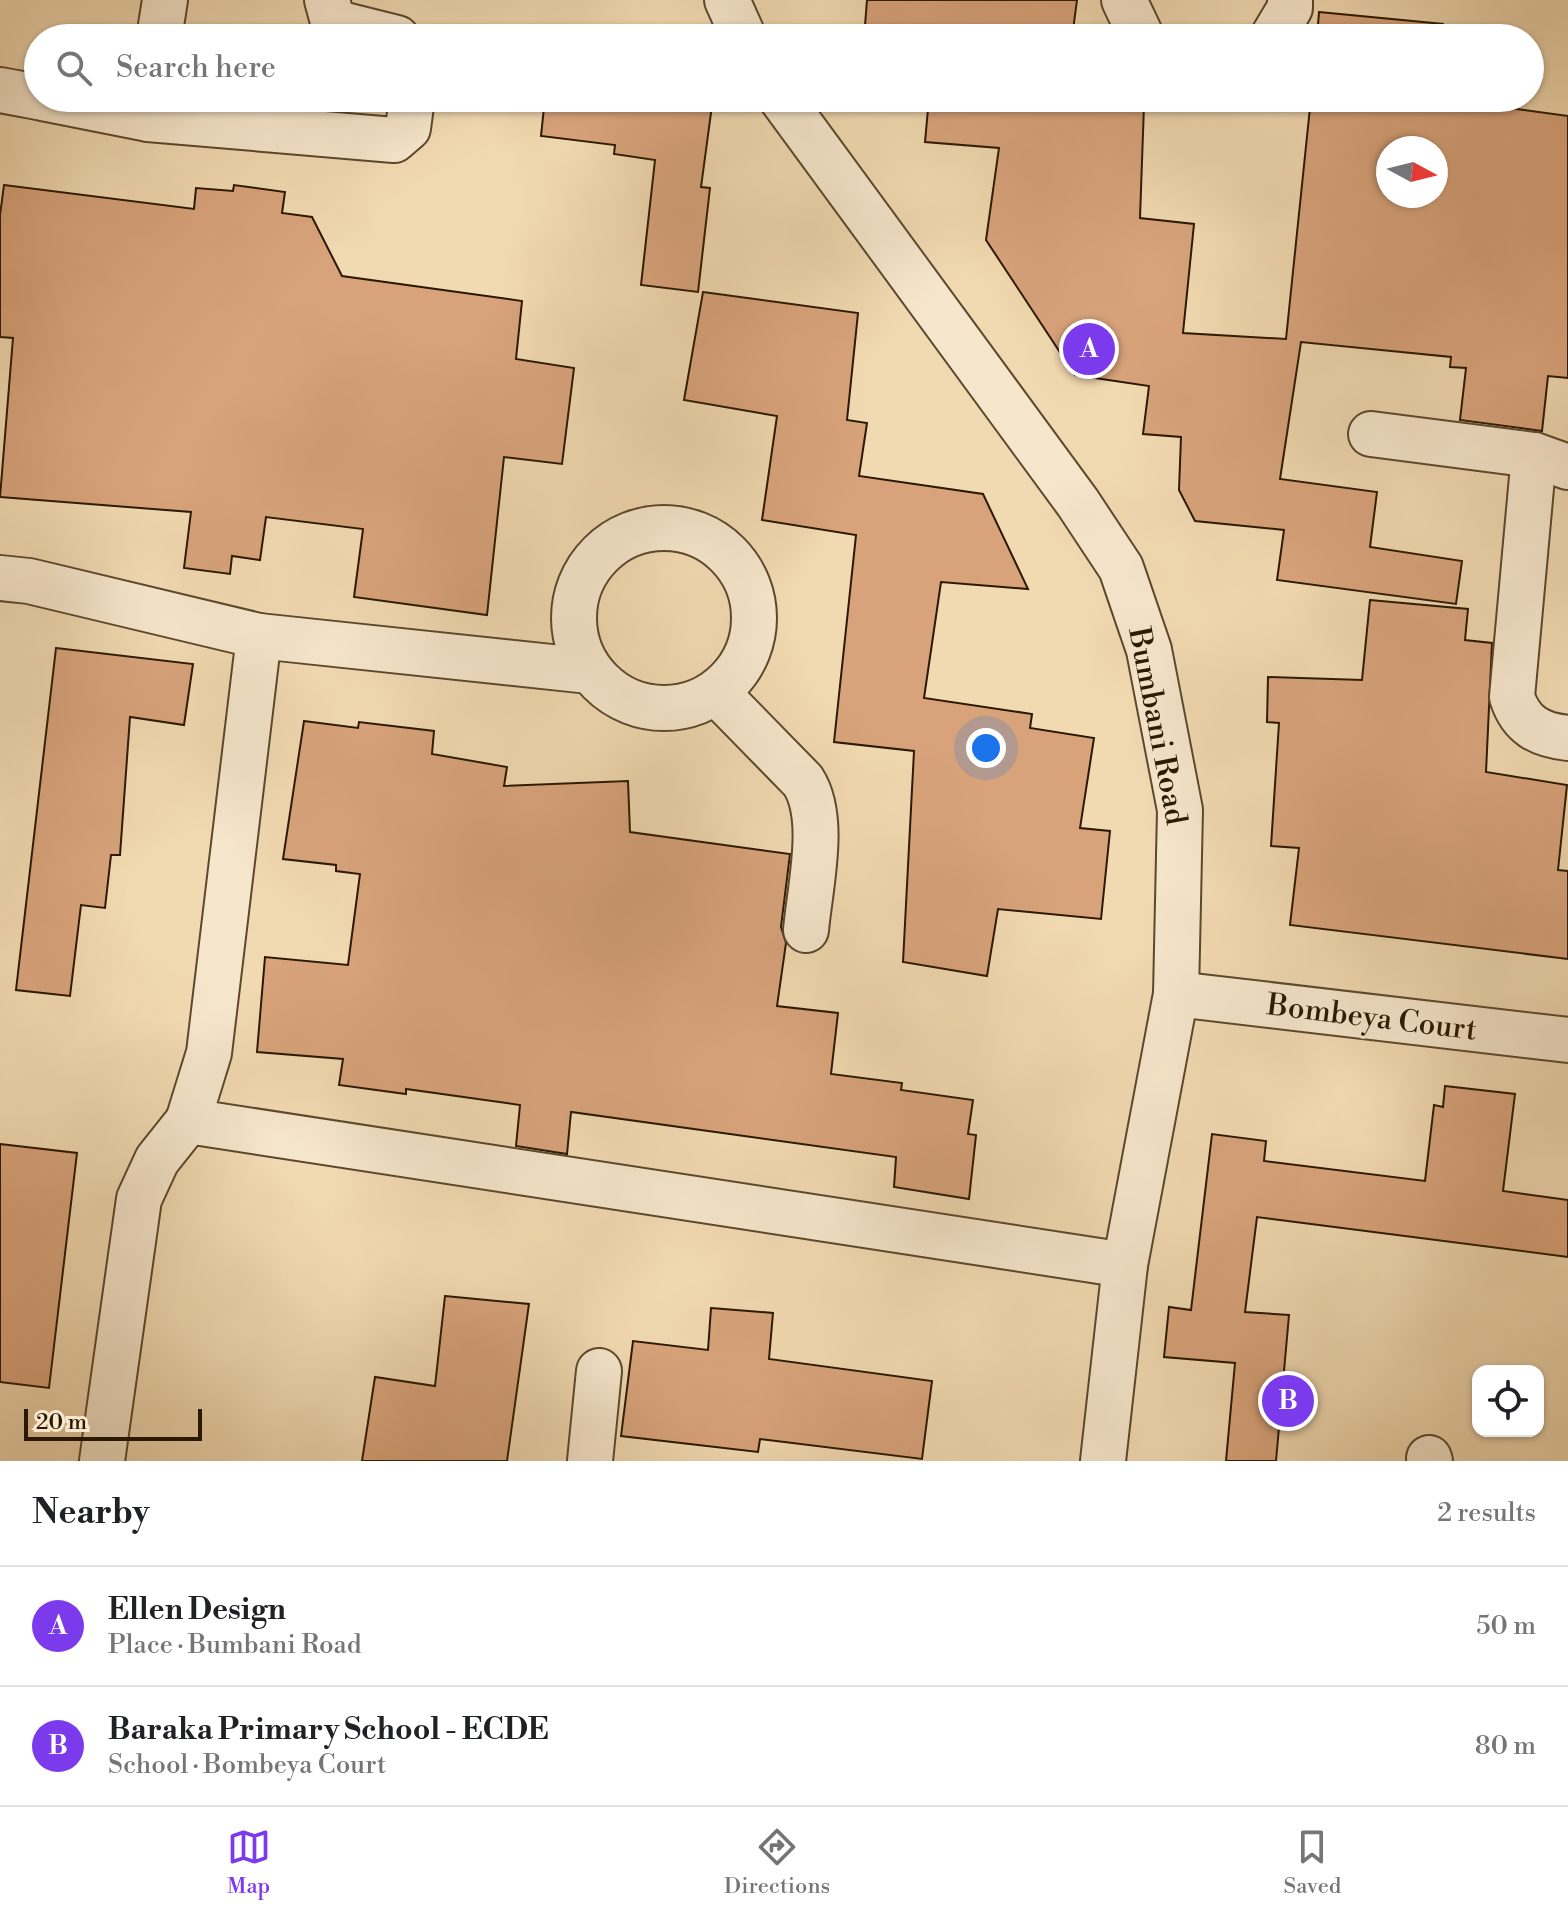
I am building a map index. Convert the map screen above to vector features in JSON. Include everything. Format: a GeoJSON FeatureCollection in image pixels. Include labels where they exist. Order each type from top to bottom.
{"type":"FeatureCollection","features":[{"type":"Feature","properties":{"kind":"street"},"geometry":{"type":"LineString","coordinates":[[161,24],[165,0]]}},
{"type":"Feature","properties":{"kind":"street"},"geometry":{"type":"LineString","coordinates":[[327,0],[333,22],[341,24]]}},
{"type":"Feature","properties":{"kind":"street"},"geometry":{"type":"LineString","coordinates":[[727,0],[738,24]]}},
{"type":"Feature","properties":{"kind":"street"},"geometry":{"type":"LineString","coordinates":[[1124,0],[1135,24]]}},
{"type":"Feature","properties":{"kind":"street"},"geometry":{"type":"LineString","coordinates":[[1280,24],[1290,8],[1290,0]]}},
{"type":"Feature","properties":{"kind":"street"},"geometry":{"type":"LineString","coordinates":[[0,90],[24,95]]}},
{"type":"Feature","properties":{"kind":"street"},"geometry":{"type":"LineString","coordinates":[[180,112],[394,140],[408,128],[410,112]]}},
{"type":"Feature","properties":{"kind":"street","name":"Bumbani Road"},"geometry":{"type":"LineString","coordinates":[[791,112],[1078,503],[1121,568],[1149,650],[1180,810],[1176,994],[1125,1265],[1103,1461]]}},
{"type":"Feature","properties":{"kind":"street"},"geometry":{"type":"LineString","coordinates":[[1371,434],[1551,461],[1512,697],[1518,716],[1528,726],[1568,738]]}},
{"type":"Feature","properties":{"kind":"street"},"geometry":{"type":"LineString","coordinates":[[656,526],[703,534],[740,564],[756,609],[747,656],[717,693],[672,709],[625,702],[589,671],[573,626],[581,579],[611,542],[656,526]]}},
{"type":"Feature","properties":{"kind":"street"},"geometry":{"type":"LineString","coordinates":[[0,578],[29,581],[259,636],[589,671]]}},
{"type":"Feature","properties":{"kind":"street"},"geometry":{"type":"LineString","coordinates":[[102,1461],[139,1199],[157,1160],[188,1121],[209,1053],[259,636]]}},
{"type":"Feature","properties":{"kind":"street"},"geometry":{"type":"LineString","coordinates":[[717,693],[803,781],[813,797],[816,817],[806,930]]}},
{"type":"Feature","properties":{"kind":"street","name":"Bombeya Court"},"geometry":{"type":"LineString","coordinates":[[1176,994],[1568,1040]]}},
{"type":"Feature","properties":{"kind":"street"},"geometry":{"type":"LineString","coordinates":[[188,1121],[1125,1265]]}},
{"type":"Feature","properties":{"kind":"street"},"geometry":{"type":"LineString","coordinates":[[590,1461],[599,1371]]}},
{"type":"Feature","properties":{"kind":"building"},"geometry":{"type":"Polygon","coordinates":[[[867,0],[1077,0],[1074,24],[865,24],[867,0]]]}},
{"type":"Feature","properties":{"kind":"building"},"geometry":{"type":"Polygon","coordinates":[[[1319,12],[1443,24],[1318,24],[1319,12]]]}},
{"type":"Feature","properties":{"kind":"building"},"geometry":{"type":"Polygon","coordinates":[[[544,112],[711,112],[701,187],[710,188],[698,292],[641,285],[655,160],[614,154],[615,145],[541,136],[544,112]]]}},
{"type":"Feature","properties":{"kind":"building"},"geometry":{"type":"Polygon","coordinates":[[[928,112],[1144,112],[1140,218],[1194,224],[1183,333],[1286,339],[1310,112],[1539,112],[1568,116],[1568,378],[1548,376],[1542,431],[1460,420],[1466,368],[1450,367],[1451,357],[1301,342],[1280,479],[1377,492],[1370,547],[1462,561],[1456,604],[1277,580],[1284,530],[1195,521],[1179,490],[1181,437],[1143,434],[1149,386],[1075,375],[986,240],[999,148],[925,142],[928,112]]]}},
{"type":"Feature","properties":{"kind":"building"},"geometry":{"type":"Polygon","coordinates":[[[4,185],[194,209],[196,188],[233,191],[234,185],[285,192],[282,213],[312,217],[342,276],[522,301],[516,359],[574,368],[562,464],[504,457],[487,615],[354,597],[363,529],[266,517],[260,560],[232,556],[230,574],[184,568],[191,512],[0,497],[13,338],[0,337],[0,215],[4,185]]]}},
{"type":"Feature","properties":{"kind":"building"},"geometry":{"type":"Polygon","coordinates":[[[703,292],[858,313],[847,420],[867,423],[859,476],[983,494],[1028,589],[941,582],[924,698],[1032,714],[1030,728],[1094,738],[1080,828],[1110,831],[1101,919],[998,909],[987,976],[903,962],[914,751],[834,742],[856,535],[762,520],[777,416],[684,400],[703,292]]]}},
{"type":"Feature","properties":{"kind":"building"},"geometry":{"type":"Polygon","coordinates":[[[1370,600],[1468,609],[1465,640],[1492,643],[1486,772],[1567,785],[1558,870],[1568,871],[1568,959],[1290,925],[1299,848],[1271,846],[1279,723],[1267,722],[1268,677],[1362,680],[1370,600]]]}},
{"type":"Feature","properties":{"kind":"building"},"geometry":{"type":"Polygon","coordinates":[[[56,648],[193,664],[184,725],[130,717],[120,855],[111,855],[105,908],[81,905],[70,996],[16,990],[56,648]]]}},
{"type":"Feature","properties":{"kind":"building"},"geometry":{"type":"Polygon","coordinates":[[[304,721],[358,728],[359,722],[434,731],[432,754],[507,767],[504,786],[628,781],[630,832],[790,854],[781,927],[786,943],[777,1006],[838,1013],[831,1074],[902,1083],[901,1090],[973,1100],[968,1134],[976,1135],[969,1199],[894,1187],[896,1157],[571,1112],[567,1154],[516,1146],[520,1105],[406,1089],[406,1094],[339,1085],[343,1059],[257,1052],[265,957],[348,965],[360,874],[336,871],[336,865],[283,859],[304,721]]]}},
{"type":"Feature","properties":{"kind":"building"},"geometry":{"type":"Polygon","coordinates":[[[1445,1086],[1515,1094],[1503,1191],[1568,1200],[1568,1257],[1257,1217],[1245,1312],[1289,1315],[1276,1461],[1226,1461],[1235,1363],[1164,1357],[1169,1307],[1191,1310],[1212,1134],[1266,1141],[1264,1161],[1425,1181],[1434,1105],[1443,1107],[1445,1086]]]}},
{"type":"Feature","properties":{"kind":"building"},"geometry":{"type":"Polygon","coordinates":[[[0,1144],[77,1153],[49,1388],[0,1382],[0,1144]]]}},
{"type":"Feature","properties":{"kind":"building"},"geometry":{"type":"Polygon","coordinates":[[[445,1296],[529,1304],[507,1461],[362,1461],[375,1377],[435,1386],[445,1296]]]}},
{"type":"Feature","properties":{"kind":"building"},"geometry":{"type":"Polygon","coordinates":[[[711,1308],[773,1313],[769,1359],[932,1381],[922,1459],[760,1439],[758,1452],[621,1436],[633,1341],[708,1350],[711,1308]]]}},
{"type":"Feature","properties":{"kind":"place","name":"Ellen Design"},"geometry":{"type":"Point","coordinates":[1089,349]}},
{"type":"Feature","properties":{"kind":"place","name":"Baraka Primary School - ECDE"},"geometry":{"type":"Point","coordinates":[1288,1401]}}]}
